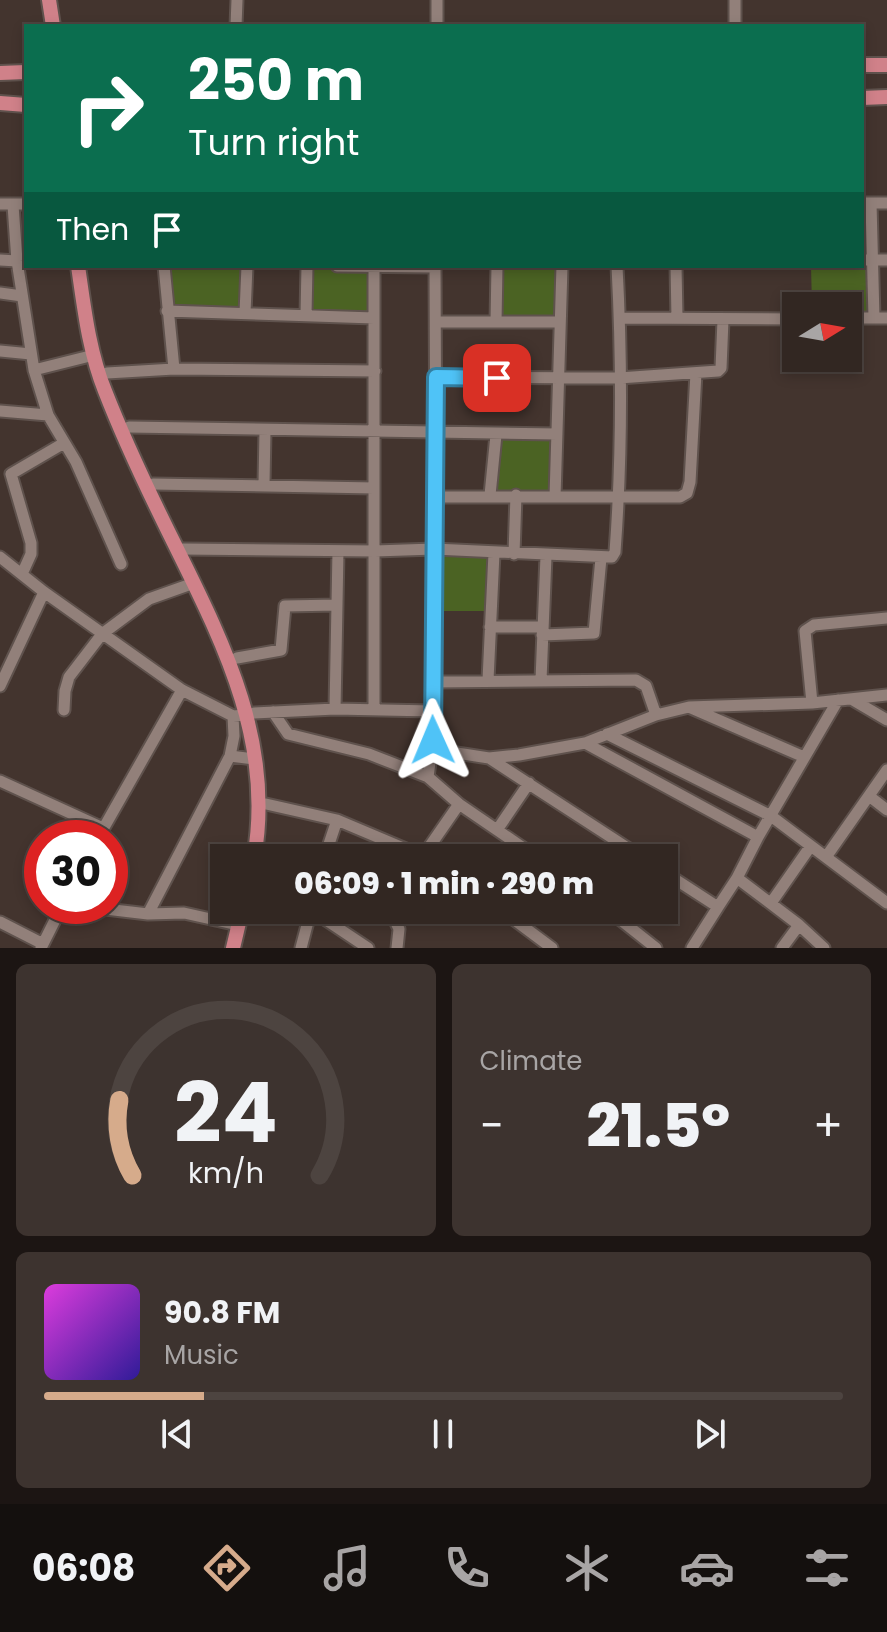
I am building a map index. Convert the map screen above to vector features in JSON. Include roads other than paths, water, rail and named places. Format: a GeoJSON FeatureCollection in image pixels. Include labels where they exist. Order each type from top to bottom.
{"type":"FeatureCollection","features":[{"type":"Feature","properties":{"kind":"main road"},"geometry":{"type":"LineString","coordinates":[[40,0],[43,24]]}},
{"type":"Feature","properties":{"kind":"main road"},"geometry":{"type":"LineString","coordinates":[[49,0],[53,24]]}},
{"type":"Feature","properties":{"kind":"main road"},"geometry":{"type":"LineString","coordinates":[[864,65],[887,65]]}},
{"type":"Feature","properties":{"kind":"main road"},"geometry":{"type":"LineString","coordinates":[[0,73],[24,72]]}},
{"type":"Feature","properties":{"kind":"main road"},"geometry":{"type":"LineString","coordinates":[[864,98],[887,97]]}},
{"type":"Feature","properties":{"kind":"main road"},"geometry":{"type":"LineString","coordinates":[[0,103],[24,105]]}},
{"type":"Feature","properties":{"kind":"main road"},"geometry":{"type":"LineString","coordinates":[[78,268],[103,388],[239,682],[254,759],[259,819],[256,844]]}},
{"type":"Feature","properties":{"kind":"main road"},"geometry":{"type":"LineString","coordinates":[[86,268],[107,373],[153,484],[248,686],[244,714],[266,804],[264,844]]}},
{"type":"Feature","properties":{"kind":"main road"},"geometry":{"type":"LineString","coordinates":[[240,924],[240,947]]}},
{"type":"Feature","properties":{"kind":"main road"},"geometry":{"type":"LineString","coordinates":[[240,947],[246,924]]}},
{"type":"Feature","properties":{"kind":"street"},"geometry":{"type":"LineString","coordinates":[[236,24],[237,0]]}},
{"type":"Feature","properties":{"kind":"street"},"geometry":{"type":"LineString","coordinates":[[437,0],[437,24]]}},
{"type":"Feature","properties":{"kind":"street"},"geometry":{"type":"LineString","coordinates":[[735,0],[735,24]]}},
{"type":"Feature","properties":{"kind":"street"},"geometry":{"type":"LineString","coordinates":[[874,318],[866,203],[887,203]]}},
{"type":"Feature","properties":{"kind":"street"},"geometry":{"type":"LineString","coordinates":[[6,205],[34,370],[48,415],[87,486],[121,564]]}},
{"type":"Feature","properties":{"kind":"street"},"geometry":{"type":"LineString","coordinates":[[0,260],[17,261]]}},
{"type":"Feature","properties":{"kind":"street"},"geometry":{"type":"LineString","coordinates":[[868,260],[887,260]]}},
{"type":"Feature","properties":{"kind":"street"},"geometry":{"type":"LineString","coordinates":[[164,268],[174,369]]}},
{"type":"Feature","properties":{"kind":"street"},"geometry":{"type":"LineString","coordinates":[[245,313],[246,268]]}},
{"type":"Feature","properties":{"kind":"street"},"geometry":{"type":"LineString","coordinates":[[306,315],[307,268]]}},
{"type":"Feature","properties":{"kind":"street"},"geometry":{"type":"LineString","coordinates":[[374,268],[374,710]]}},
{"type":"Feature","properties":{"kind":"street"},"geometry":{"type":"LineString","coordinates":[[428,777],[436,497],[435,268]]}},
{"type":"Feature","properties":{"kind":"street"},"geometry":{"type":"LineString","coordinates":[[496,322],[497,268]]}},
{"type":"Feature","properties":{"kind":"street"},"geometry":{"type":"LineString","coordinates":[[555,497],[562,268]]}},
{"type":"Feature","properties":{"kind":"street"},"geometry":{"type":"LineString","coordinates":[[183,549],[434,549],[612,557],[619,498],[620,318],[617,268]]}},
{"type":"Feature","properties":{"kind":"street"},"geometry":{"type":"LineString","coordinates":[[676,268],[677,318]]}},
{"type":"Feature","properties":{"kind":"street"},"geometry":{"type":"LineString","coordinates":[[0,293],[22,296]]}},
{"type":"Feature","properties":{"kind":"street"},"geometry":{"type":"LineString","coordinates":[[167,311],[374,318]]}},
{"type":"Feature","properties":{"kind":"street"},"geometry":{"type":"LineString","coordinates":[[620,318],[782,319]]}},
{"type":"Feature","properties":{"kind":"street"},"geometry":{"type":"LineString","coordinates":[[862,318],[887,318]]}},
{"type":"Feature","properties":{"kind":"street"},"geometry":{"type":"LineString","coordinates":[[436,377],[619,378],[718,371],[721,368],[723,320]]}},
{"type":"Feature","properties":{"kind":"street"},"geometry":{"type":"LineString","coordinates":[[436,322],[560,322]]}},
{"type":"Feature","properties":{"kind":"street"},"geometry":{"type":"LineString","coordinates":[[0,351],[31,354]]}},
{"type":"Feature","properties":{"kind":"street"},"geometry":{"type":"LineString","coordinates":[[34,370],[94,355]]}},
{"type":"Feature","properties":{"kind":"street"},"geometry":{"type":"LineString","coordinates":[[107,373],[174,369],[375,371]]}},
{"type":"Feature","properties":{"kind":"street"},"geometry":{"type":"LineString","coordinates":[[436,497],[680,497],[687,493],[690,482],[696,373]]}},
{"type":"Feature","properties":{"kind":"street"},"geometry":{"type":"LineString","coordinates":[[0,411],[48,415]]}},
{"type":"Feature","properties":{"kind":"street"},"geometry":{"type":"LineString","coordinates":[[129,427],[557,434]]}},
{"type":"Feature","properties":{"kind":"street"},"geometry":{"type":"LineString","coordinates":[[264,484],[265,430]]}},
{"type":"Feature","properties":{"kind":"street"},"geometry":{"type":"LineString","coordinates":[[490,495],[496,435]]}},
{"type":"Feature","properties":{"kind":"street"},"geometry":{"type":"LineString","coordinates":[[22,574],[31,554],[31,543],[6,474],[64,443]]}},
{"type":"Feature","properties":{"kind":"street"},"geometry":{"type":"LineString","coordinates":[[153,484],[374,488]]}},
{"type":"Feature","properties":{"kind":"street"},"geometry":{"type":"LineString","coordinates":[[514,554],[516,495]]}},
{"type":"Feature","properties":{"kind":"street"},"geometry":{"type":"LineString","coordinates":[[335,709],[338,551]]}},
{"type":"Feature","properties":{"kind":"street"},"geometry":{"type":"LineString","coordinates":[[488,680],[494,553]]}},
{"type":"Feature","properties":{"kind":"street"},"geometry":{"type":"LineString","coordinates":[[541,680],[546,556]]}},
{"type":"Feature","properties":{"kind":"street"},"geometry":{"type":"LineString","coordinates":[[0,557],[182,690],[244,714],[335,709],[432,711]]}},
{"type":"Feature","properties":{"kind":"street"},"geometry":{"type":"LineString","coordinates":[[490,627],[594,633],[601,558]]}},
{"type":"Feature","properties":{"kind":"street"},"geometry":{"type":"LineString","coordinates":[[64,710],[69,677],[102,634],[149,599],[194,583]]}},
{"type":"Feature","properties":{"kind":"street"},"geometry":{"type":"LineString","coordinates":[[0,686],[44,592]]}},
{"type":"Feature","properties":{"kind":"street"},"geometry":{"type":"LineString","coordinates":[[237,658],[281,650],[285,606],[337,605]]}},
{"type":"Feature","properties":{"kind":"street"},"geometry":{"type":"LineString","coordinates":[[812,703],[805,631],[814,625],[887,618]]}},
{"type":"Feature","properties":{"kind":"street"},"geometry":{"type":"LineString","coordinates":[[432,682],[636,680],[646,686],[656,715]]}},
{"type":"Feature","properties":{"kind":"street"},"geometry":{"type":"LineString","coordinates":[[107,820],[182,690]]}},
{"type":"Feature","properties":{"kind":"street"},"geometry":{"type":"LineString","coordinates":[[431,749],[489,758],[541,752],[585,743],[656,715],[689,707],[812,703],[887,695]]}},
{"type":"Feature","properties":{"kind":"street"},"geometry":{"type":"LineString","coordinates":[[692,948],[737,878],[838,700]]}},
{"type":"Feature","properties":{"kind":"street"},"geometry":{"type":"LineString","coordinates":[[853,700],[887,720]]}},
{"type":"Feature","properties":{"kind":"street"},"geometry":{"type":"LineString","coordinates":[[689,707],[804,757]]}},
{"type":"Feature","properties":{"kind":"street"},"geometry":{"type":"LineString","coordinates":[[273,712],[288,734],[369,754],[428,777],[459,804],[518,844]]}},
{"type":"Feature","properties":{"kind":"street"},"geometry":{"type":"LineString","coordinates":[[148,914],[230,756],[234,736],[244,714]]}},
{"type":"Feature","properties":{"kind":"street"},"geometry":{"type":"LineString","coordinates":[[607,734],[771,816],[887,903]]}},
{"type":"Feature","properties":{"kind":"street"},"geometry":{"type":"LineString","coordinates":[[585,743],[758,837]]}},
{"type":"Feature","properties":{"kind":"street"},"geometry":{"type":"LineString","coordinates":[[230,756],[254,759]]}},
{"type":"Feature","properties":{"kind":"street"},"geometry":{"type":"LineString","coordinates":[[489,758],[622,844]]}},
{"type":"Feature","properties":{"kind":"street"},"geometry":{"type":"LineString","coordinates":[[826,857],[887,770]]}},
{"type":"Feature","properties":{"kind":"street"},"geometry":{"type":"LineString","coordinates":[[0,781],[75,820]]}},
{"type":"Feature","properties":{"kind":"street"},"geometry":{"type":"LineString","coordinates":[[497,830],[529,783]]}},
{"type":"Feature","properties":{"kind":"street"},"geometry":{"type":"LineString","coordinates":[[869,796],[887,810]]}},
{"type":"Feature","properties":{"kind":"street"},"geometry":{"type":"LineString","coordinates":[[266,804],[337,820],[388,844]]}},
{"type":"Feature","properties":{"kind":"street"},"geometry":{"type":"LineString","coordinates":[[433,844],[459,804]]}},
{"type":"Feature","properties":{"kind":"street"},"geometry":{"type":"LineString","coordinates":[[329,844],[337,820]]}},
{"type":"Feature","properties":{"kind":"street"},"geometry":{"type":"LineString","coordinates":[[771,903],[810,847]]}},
{"type":"Feature","properties":{"kind":"street"},"geometry":{"type":"LineString","coordinates":[[737,878],[824,948]]}},
{"type":"Feature","properties":{"kind":"street"},"geometry":{"type":"LineString","coordinates":[[678,881],[718,907]]}},
{"type":"Feature","properties":{"kind":"street"},"geometry":{"type":"LineString","coordinates":[[128,912],[210,915]]}},
{"type":"Feature","properties":{"kind":"street"},"geometry":{"type":"LineString","coordinates":[[0,922],[42,946],[53,924]]}},
{"type":"Feature","properties":{"kind":"street"},"geometry":{"type":"LineString","coordinates":[[301,948],[307,924]]}},
{"type":"Feature","properties":{"kind":"street"},"geometry":{"type":"LineString","coordinates":[[332,924],[368,948]]}},
{"type":"Feature","properties":{"kind":"street"},"geometry":{"type":"LineString","coordinates":[[397,924],[397,948]]}},
{"type":"Feature","properties":{"kind":"street"},"geometry":{"type":"LineString","coordinates":[[520,924],[552,948]]}},
{"type":"Feature","properties":{"kind":"street"},"geometry":{"type":"LineString","coordinates":[[626,924],[656,948]]}},
{"type":"Feature","properties":{"kind":"street"},"geometry":{"type":"LineString","coordinates":[[782,948],[799,925]]}}]}
